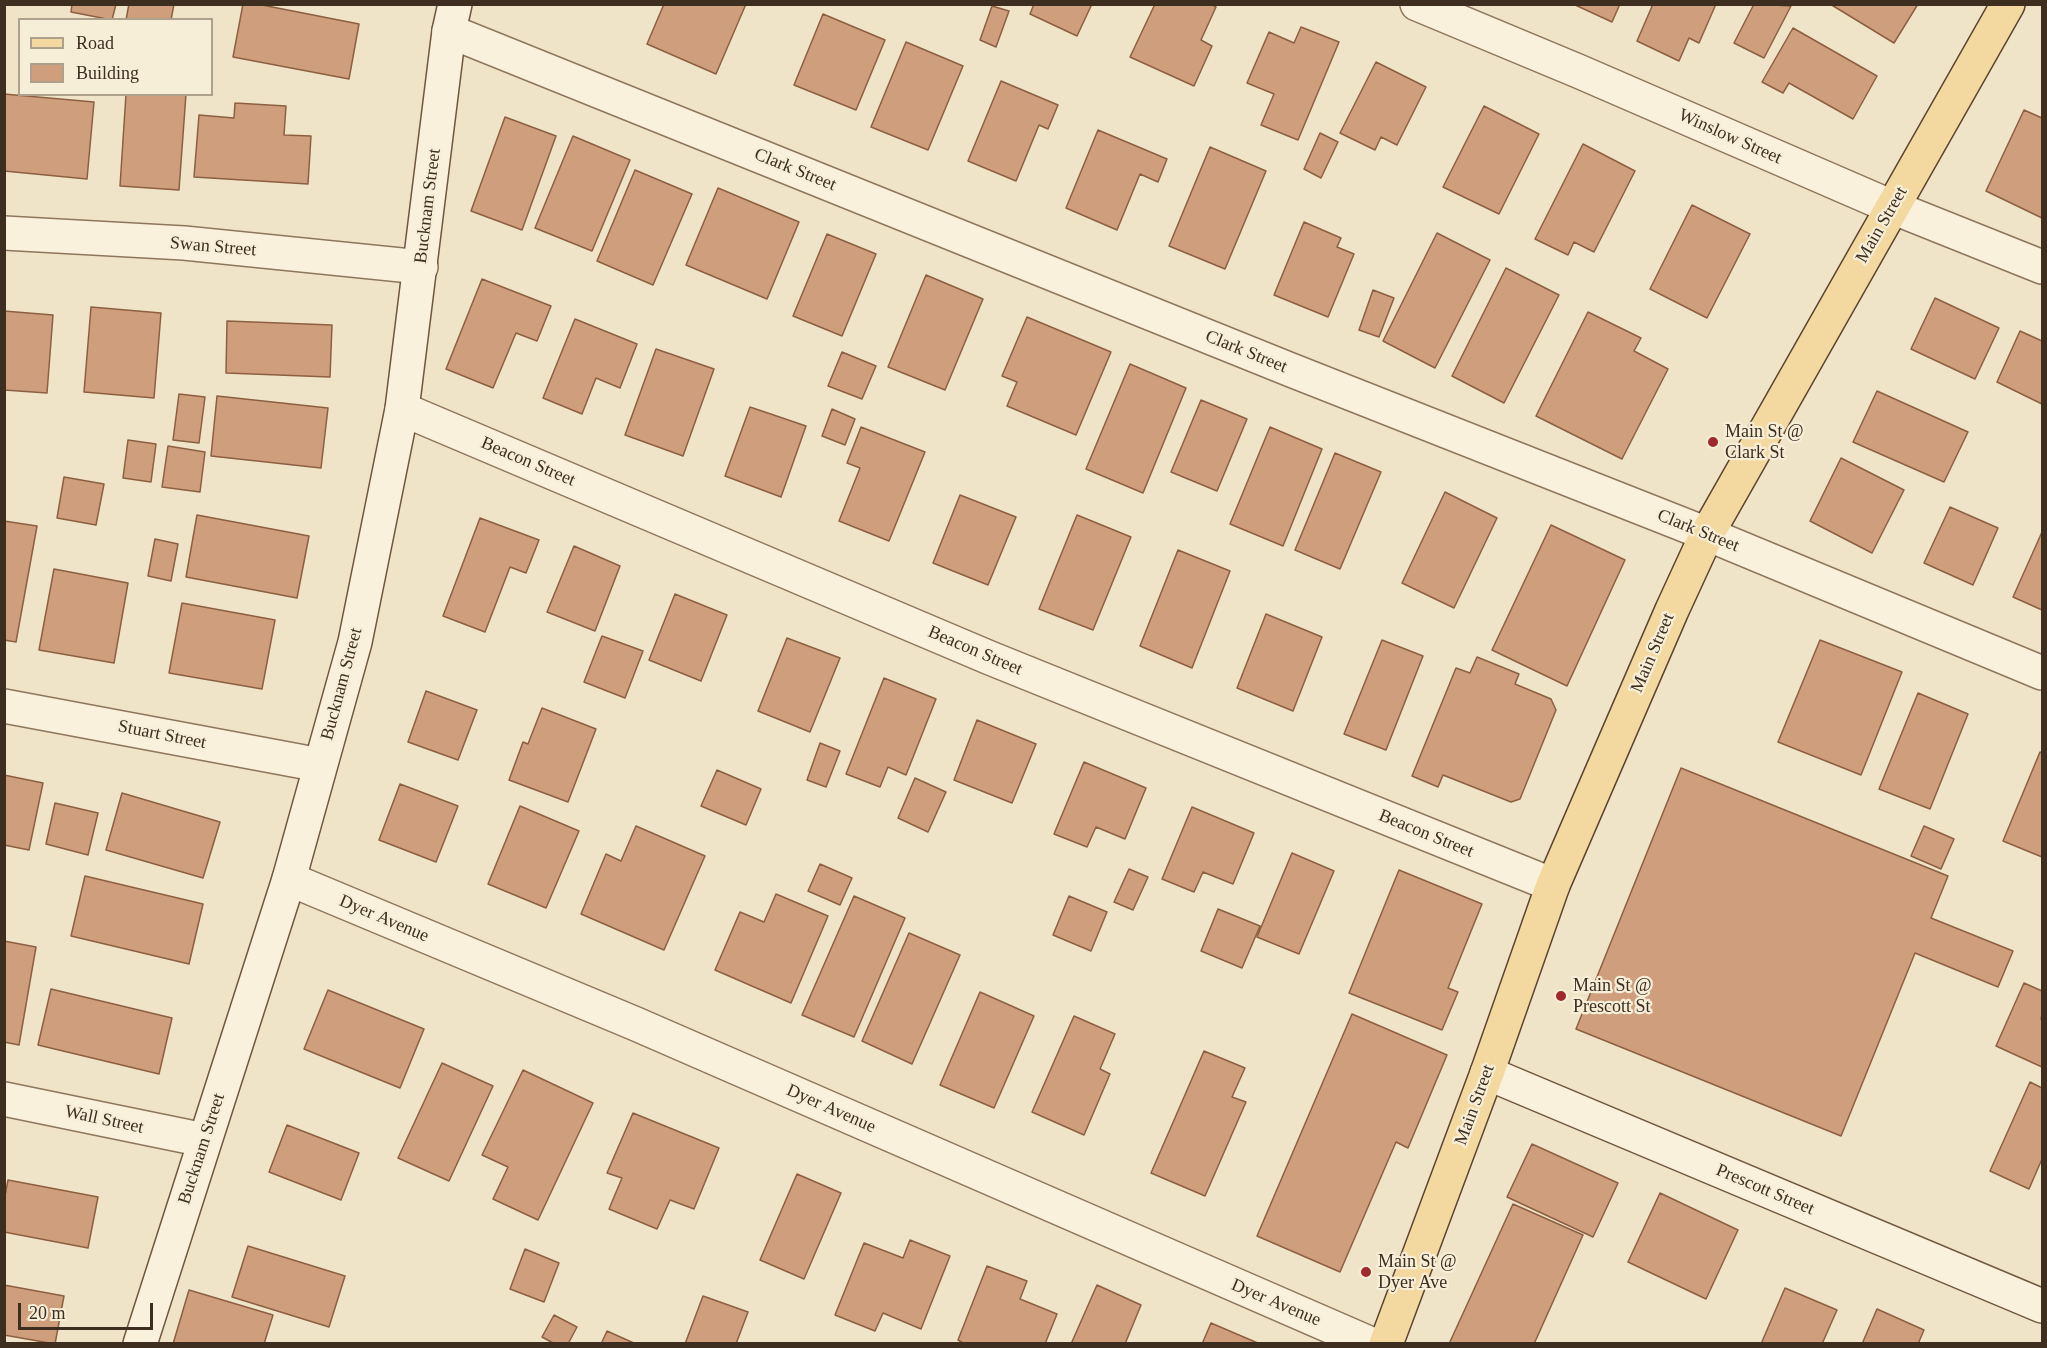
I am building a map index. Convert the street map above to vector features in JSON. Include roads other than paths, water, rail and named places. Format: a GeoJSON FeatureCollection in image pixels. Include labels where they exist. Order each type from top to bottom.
{"type":"FeatureCollection","features":[{"type":"Feature","properties":{"kind":"main road","name":"Main Street"},"geometry":{"type":"LineString","coordinates":[[1386,1344],[1487,1073],[1553,885],[1707,534],[2008,4]]}},
{"type":"Feature","properties":{"kind":"street","name":"Winslow Street"},"geometry":{"type":"LineString","coordinates":[[1417,4],[1578,70],[1892,207],[2043,267]]}},
{"type":"Feature","properties":{"kind":"street","name":"Bucknam Street"},"geometry":{"type":"LineString","coordinates":[[140,1344],[289,879],[355,642],[402,409],[452,18]]}},
{"type":"Feature","properties":{"kind":"street","name":"Clark Street"},"geometry":{"type":"LineString","coordinates":[[452,18],[1258,357],[1707,534],[2043,673]]}},
{"type":"Feature","properties":{"kind":"street","name":"Swan Street"},"geometry":{"type":"LineString","coordinates":[[4,233],[184,243],[421,267]]}},
{"type":"Feature","properties":{"kind":"street","name":"Beacon Street"},"geometry":{"type":"LineString","coordinates":[[402,409],[990,658],[1553,885]]}},
{"type":"Feature","properties":{"kind":"street","name":"Stuart Street"},"geometry":{"type":"LineString","coordinates":[[4,706],[320,765]]}},
{"type":"Feature","properties":{"kind":"street","name":"Dyer Avenue"},"geometry":{"type":"LineString","coordinates":[[289,879],[636,1023],[1371,1344]]}},
{"type":"Feature","properties":{"kind":"street","name":"Prescott Street"},"geometry":{"type":"LineString","coordinates":[[1487,1073],[2043,1306]]}},
{"type":"Feature","properties":{"kind":"street","name":"Wall Street"},"geometry":{"type":"LineString","coordinates":[[4,1099],[204,1140]]}},
{"type":"Feature","properties":{"kind":"place","name":"Main St @ Clark St"},"geometry":{"type":"Point","coordinates":[1713,442]}},
{"type":"Feature","properties":{"kind":"place","name":"Main St @ Prescott St"},"geometry":{"type":"Point","coordinates":[1561,996]}},
{"type":"Feature","properties":{"kind":"place","name":"Main St @ Dyer Ave"},"geometry":{"type":"Point","coordinates":[1366,1272]}}]}
